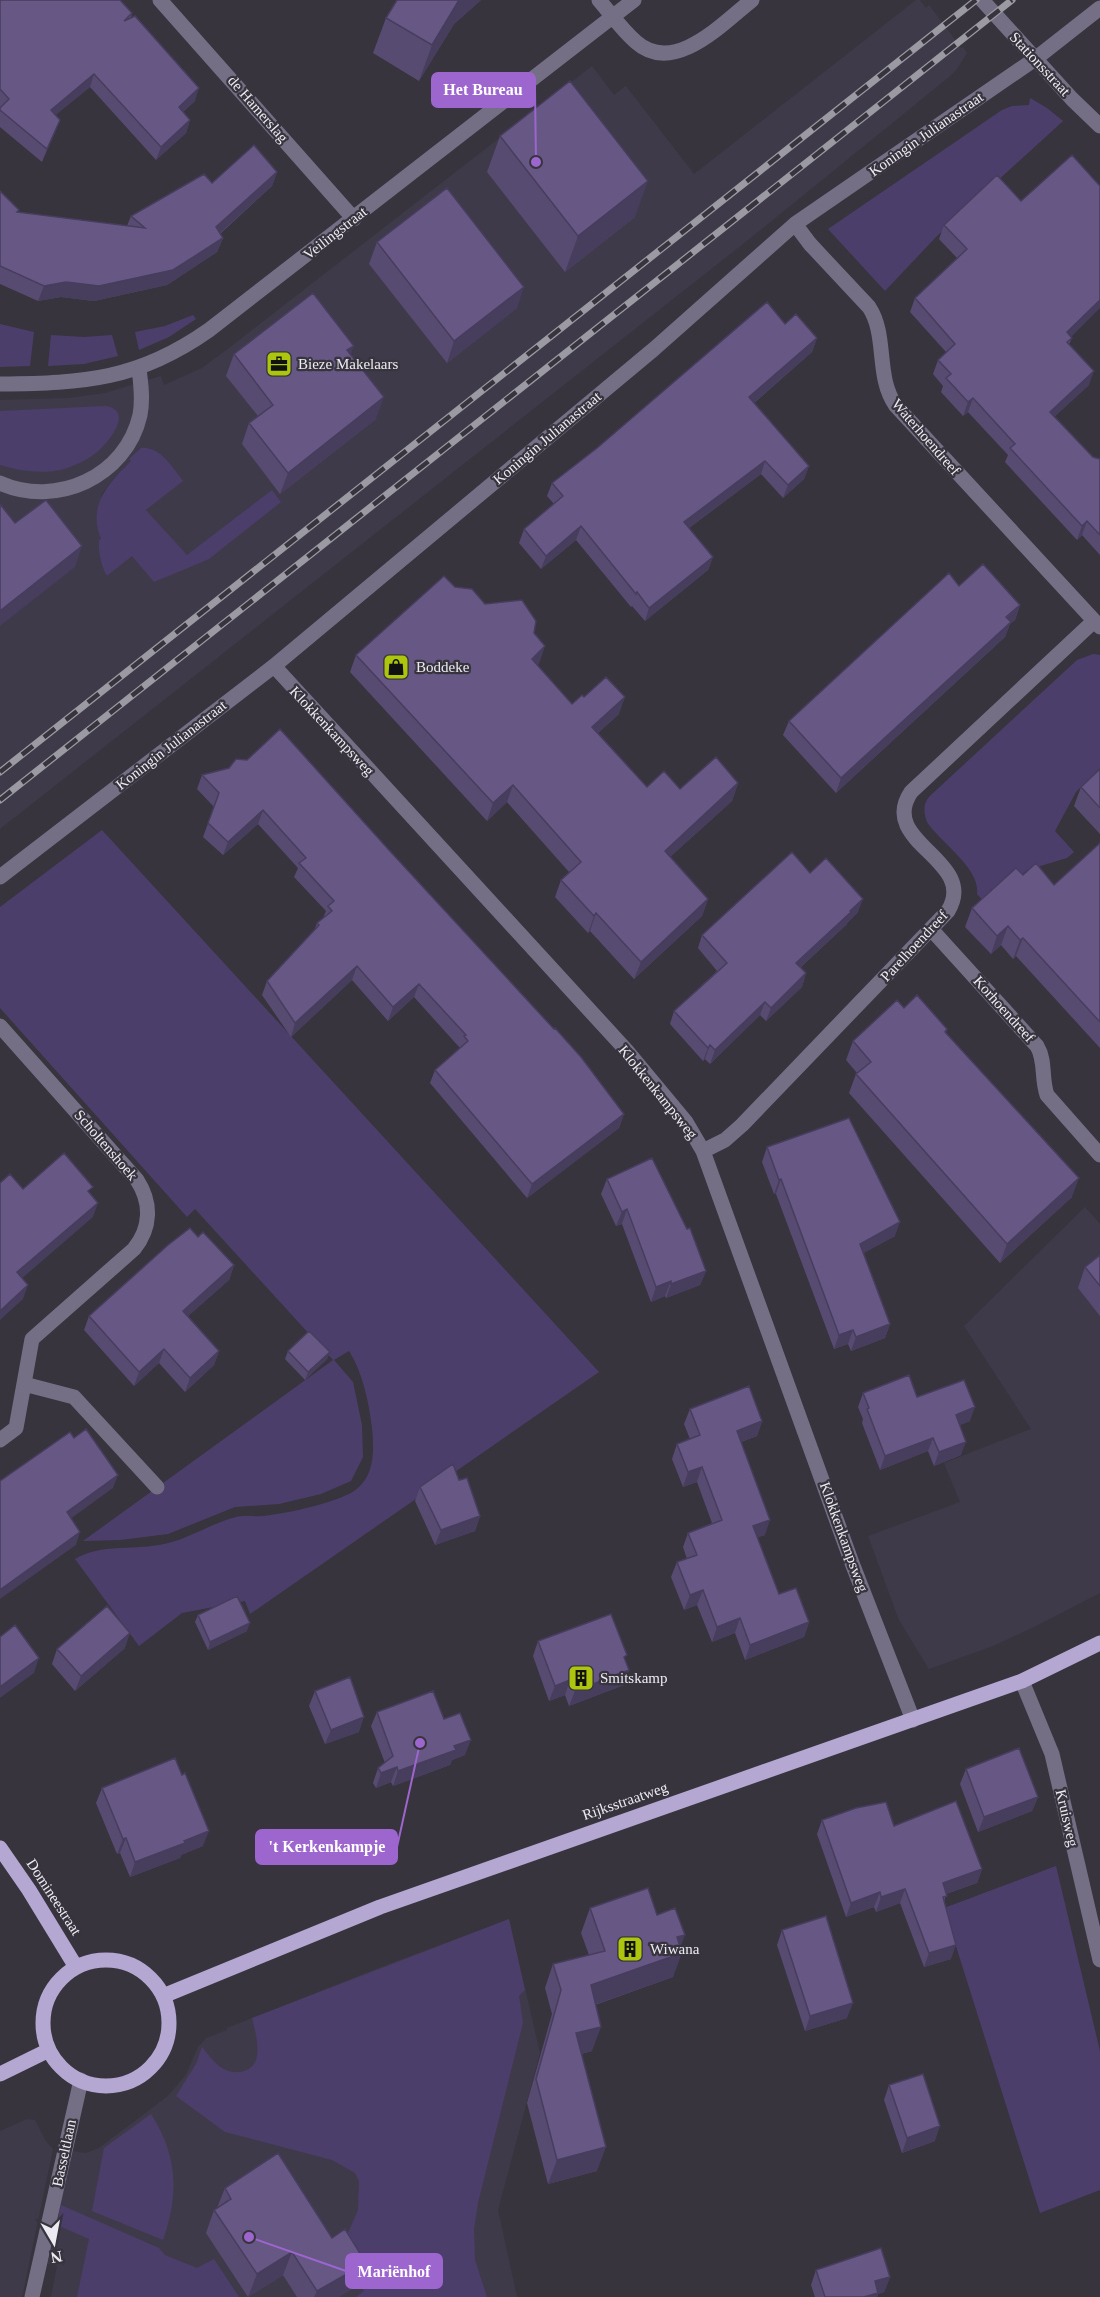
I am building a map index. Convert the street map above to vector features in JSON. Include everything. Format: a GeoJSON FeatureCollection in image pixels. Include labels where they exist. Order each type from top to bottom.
{"type":"FeatureCollection","features":[{"type":"Feature","properties":{"kind":"main road","name":"Rijksstraatweg"},"geometry":{"type":"LineString","coordinates":[[163,1996],[380,1906],[1022,1681],[1100,1643]]}},
{"type":"Feature","properties":{"kind":"main road","name":"Domineestraat"},"geometry":{"type":"LineString","coordinates":[[0,1848],[29,1890],[76,1967]]}},
{"type":"Feature","properties":{"kind":"main road"},"geometry":{"type":"LineString","coordinates":[[109,1960],[126,1963],[141,1970],[154,1982],[163,1996],[168,2010],[169,2026],[160,2055],[151,2067],[125,2082],[95,2085],[81,2080],[62,2068],[49,2050],[43,2027],[46,2003],[58,1982],[76,1967],[92,1961],[109,1960]]}},
{"type":"Feature","properties":{"kind":"main road"},"geometry":{"type":"LineString","coordinates":[[0,2074],[49,2050]]}},
{"type":"Feature","properties":{"kind":"street","name":"de Hamerslag"},"geometry":{"type":"LineString","coordinates":[[160,0],[354,219]]}},
{"type":"Feature","properties":{"kind":"street"},"geometry":{"type":"LineString","coordinates":[[599,0],[640,45],[653,51],[672,53],[690,48],[752,0]]}},
{"type":"Feature","properties":{"kind":"street","name":"Veilingstraat"},"geometry":{"type":"LineString","coordinates":[[0,384],[73,382],[113,376],[139,369],[171,355],[209,330],[354,219],[634,0]]}},
{"type":"Feature","properties":{"kind":"street","name":"Stationsstraat"},"geometry":{"type":"LineString","coordinates":[[982,0],[1100,126]]}},
{"type":"Feature","properties":{"kind":"street","name":"Koningin Julianastraat"},"geometry":{"type":"LineString","coordinates":[[0,877],[274,666],[654,349],[795,224],[1035,59],[1100,8]]}},
{"type":"Feature","properties":{"kind":"street","name":"Waterhoendreef"},"geometry":{"type":"LineString","coordinates":[[795,224],[874,315],[886,384],[896,406],[1097,624]]}},
{"type":"Feature","properties":{"kind":"street"},"geometry":{"type":"LineString","coordinates":[[0,483],[18,490],[49,492],[80,485],[107,469],[127,445],[140,416],[142,400],[139,369]]}},
{"type":"Feature","properties":{"kind":"street","name":"Parelhoendreef"},"geometry":{"type":"LineString","coordinates":[[703,1151],[725,1140],[742,1125],[951,906],[954,886],[947,872],[907,828],[903,814],[906,799],[910,792],[1097,624]]}},
{"type":"Feature","properties":{"kind":"street","name":"Klokkenkampsweg"},"geometry":{"type":"LineString","coordinates":[[274,666],[627,1052],[686,1122],[703,1151],[852,1563],[913,1720]]}},
{"type":"Feature","properties":{"kind":"street","name":"Korhoendreef"},"geometry":{"type":"LineString","coordinates":[[931,929],[1037,1046],[1043,1061],[1044,1086],[1047,1095],[1100,1155]]}},
{"type":"Feature","properties":{"kind":"street","name":"Scholtenshoek"},"geometry":{"type":"LineString","coordinates":[[0,1026],[137,1180],[148,1205],[147,1224],[140,1242],[134,1249],[32,1340],[16,1428],[0,1440]]}},
{"type":"Feature","properties":{"kind":"street"},"geometry":{"type":"LineString","coordinates":[[24,1384],[74,1397],[157,1487]]}},
{"type":"Feature","properties":{"kind":"street","name":"Kruisweg"},"geometry":{"type":"LineString","coordinates":[[1022,1681],[1054,1764],[1100,1960]]}},
{"type":"Feature","properties":{"kind":"street","name":"Basseltlaan"},"geometry":{"type":"LineString","coordinates":[[32,2297],[81,2080]]}},
{"type":"Feature","properties":{"kind":"shaded area"},"geometry":{"type":"Polygon","coordinates":[[[916,0],[920,0],[926,8],[929,5],[967,53],[949,77],[748,240],[0,829],[0,400],[68,398],[105,393],[161,376],[164,385],[202,368],[592,66],[614,95],[626,86],[694,174],[916,0]],[[149,448],[129,459],[131,461],[102,494],[97,521],[101,539],[99,541],[100,559],[107,576],[132,555],[155,582],[272,491],[187,556],[146,510],[182,481],[165,459],[149,448]]]}},
{"type":"Feature","properties":{"kind":"shaded area"},"geometry":{"type":"Polygon","coordinates":[[[1030,98],[1063,121],[936,237],[885,291],[828,229],[1002,110],[1012,106],[1029,105],[1030,98]]]}},
{"type":"Feature","properties":{"kind":"shaded area"},"geometry":{"type":"Polygon","coordinates":[[[193,315],[196,319],[169,337],[139,350],[135,332],[165,326],[193,315]]]}},
{"type":"Feature","properties":{"kind":"shaded area"},"geometry":{"type":"Polygon","coordinates":[[[0,324],[34,332],[30,366],[0,367],[0,324]]]}},
{"type":"Feature","properties":{"kind":"shaded area"},"geometry":{"type":"Polygon","coordinates":[[[51,335],[84,337],[112,335],[118,356],[84,364],[48,366],[51,335]]]}},
{"type":"Feature","properties":{"kind":"shaded area"},"geometry":{"type":"Polygon","coordinates":[[[106,406],[114,409],[119,420],[113,434],[93,455],[65,469],[45,472],[0,465],[0,411],[106,406]]]}},
{"type":"Feature","properties":{"kind":"shaded area"},"geometry":{"type":"Polygon","coordinates":[[[141,448],[148,448],[160,454],[183,481],[146,510],[187,555],[272,490],[281,502],[209,559],[154,582],[132,556],[107,576],[100,554],[99,540],[101,539],[97,527],[99,505],[108,486],[131,461],[129,459],[141,448]]]}},
{"type":"Feature","properties":{"kind":"shaded area"},"geometry":{"type":"Polygon","coordinates":[[[1093,654],[1100,655],[1100,768],[1076,792],[1055,831],[1074,852],[1067,858],[1027,870],[988,906],[977,894],[977,885],[973,875],[927,822],[925,803],[1077,660],[1093,654]]]}},
{"type":"Feature","properties":{"kind":"shaded area"},"geometry":{"type":"Polygon","coordinates":[[[102,830],[599,1372],[250,1614],[245,1601],[182,1613],[139,1646],[75,1559],[105,1549],[169,1543],[236,1517],[285,1513],[340,1498],[364,1482],[372,1460],[373,1444],[365,1388],[349,1351],[334,1360],[353,1382],[362,1425],[363,1457],[351,1481],[321,1494],[279,1504],[235,1507],[168,1534],[120,1540],[83,1541],[333,1360],[195,1209],[187,1217],[0,1008],[0,907],[102,830]]]}},
{"type":"Feature","properties":{"kind":"shaded area"},"geometry":{"type":"Polygon","coordinates":[[[1085,1207],[1100,1224],[1100,1593],[993,1646],[929,1669],[899,1620],[868,1536],[960,1502],[944,1463],[1031,1429],[964,1326],[1085,1207]]]}},
{"type":"Feature","properties":{"kind":"shaded area"},"geometry":{"type":"Polygon","coordinates":[[[1056,1866],[1100,2051],[1100,2190],[1040,2213],[944,1908],[1056,1866]]]}},
{"type":"Feature","properties":{"kind":"shaded area"},"geometry":{"type":"Polygon","coordinates":[[[509,1919],[540,2053],[498,2210],[517,2297],[51,2297],[57,2266],[48,2264],[72,2151],[86,2153],[99,2148],[168,2096],[186,2075],[198,2047],[206,2038],[376,1969],[509,1919]]]}},
{"type":"Feature","properties":{"kind":"shaded area"},"geometry":{"type":"Polygon","coordinates":[[[509,1919],[525,1990],[519,1996],[523,2023],[478,2203],[474,2229],[475,2260],[487,2297],[356,2297],[364,2291],[343,2257],[344,2242],[358,2210],[359,2181],[355,2173],[332,2160],[225,2132],[176,2096],[196,2064],[202,2047],[216,2064],[232,2072],[243,2071],[252,2066],[257,2056],[257,2047],[252,2018],[509,1919]]]}},
{"type":"Feature","properties":{"kind":"shaded area"},"geometry":{"type":"Polygon","coordinates":[[[151,2114],[167,2145],[173,2176],[172,2207],[163,2240],[92,2211],[104,2148],[151,2114]]]}},
{"type":"Feature","properties":{"kind":"shaded area"},"geometry":{"type":"Polygon","coordinates":[[[27,2119],[35,2120],[45,2140],[53,2149],[22,2297],[0,2297],[0,2131],[27,2119]]]}},
{"type":"Feature","properties":{"kind":"shaded area"},"geometry":{"type":"Polygon","coordinates":[[[61,2205],[159,2248],[165,2255],[197,2268],[214,2259],[239,2297],[77,2297],[89,2239],[57,2225],[61,2205]]]}},
{"type":"Feature","properties":{"kind":"building"},"geometry":{"type":"Polygon","coordinates":[[[0,0],[120,0],[132,13],[124,21],[135,16],[199,88],[179,107],[190,120],[161,147],[94,74],[51,110],[60,120],[47,149],[0,110],[9,99],[0,89],[0,0]]]}},
{"type":"Feature","properties":{"kind":"building"},"geometry":{"type":"Polygon","coordinates":[[[397,0],[459,0],[432,45],[386,18],[397,0]]]}},
{"type":"Feature","properties":{"kind":"building"},"geometry":{"type":"Polygon","coordinates":[[[570,81],[648,181],[578,236],[500,136],[570,81]]]}},
{"type":"Feature","properties":{"kind":"building"},"geometry":{"type":"Polygon","coordinates":[[[254,145],[277,172],[216,227],[223,238],[173,270],[99,286],[66,282],[44,286],[0,266],[0,191],[19,210],[17,212],[145,228],[131,216],[204,174],[212,183],[254,145]]]}},
{"type":"Feature","properties":{"kind":"building"},"geometry":{"type":"Polygon","coordinates":[[[1072,155],[1100,186],[1100,300],[1067,332],[1072,338],[1067,342],[1094,371],[1050,412],[1093,457],[1100,459],[1100,535],[1087,521],[1082,526],[1010,448],[1015,444],[973,398],[968,402],[946,378],[951,374],[938,360],[955,344],[915,298],[967,249],[944,225],[997,175],[1021,201],[1072,155]]]}},
{"type":"Feature","properties":{"kind":"building"},"geometry":{"type":"Polygon","coordinates":[[[447,188],[524,287],[454,341],[377,242],[447,188]]]}},
{"type":"Feature","properties":{"kind":"building"},"geometry":{"type":"Polygon","coordinates":[[[313,293],[354,346],[347,350],[384,397],[288,473],[249,423],[273,405],[234,354],[313,293]]]}},
{"type":"Feature","properties":{"kind":"building"},"geometry":{"type":"Polygon","coordinates":[[[767,302],[785,324],[796,314],[817,338],[749,397],[809,466],[788,485],[765,461],[684,522],[713,557],[649,608],[581,526],[546,556],[524,529],[563,496],[552,483],[597,448],[767,302]]]}},
{"type":"Feature","properties":{"kind":"building"},"geometry":{"type":"Polygon","coordinates":[[[46,500],[82,546],[0,611],[0,504],[15,523],[46,500]]]}},
{"type":"Feature","properties":{"kind":"building"},"geometry":{"type":"Polygon","coordinates":[[[983,564],[1020,605],[1006,617],[1011,622],[841,778],[789,721],[949,573],[959,586],[983,564]]]}},
{"type":"Feature","properties":{"kind":"building"},"geometry":{"type":"Polygon","coordinates":[[[444,576],[455,587],[472,589],[485,604],[522,600],[536,621],[534,633],[545,646],[532,659],[572,704],[582,695],[584,697],[606,677],[625,697],[592,727],[647,787],[664,771],[680,789],[716,757],[738,783],[665,851],[708,899],[641,962],[596,913],[594,916],[561,880],[581,862],[513,785],[493,803],[356,655],[444,576]]]}},
{"type":"Feature","properties":{"kind":"building"},"geometry":{"type":"Polygon","coordinates":[[[280,729],[581,1057],[624,1114],[532,1184],[435,1070],[468,1041],[464,1036],[466,1035],[419,984],[393,1007],[357,966],[295,1023],[267,981],[319,925],[317,923],[332,911],[328,906],[334,901],[299,863],[306,858],[263,810],[228,842],[208,823],[219,793],[202,775],[229,768],[236,759],[247,760],[280,729]]]}},
{"type":"Feature","properties":{"kind":"building"},"geometry":{"type":"Polygon","coordinates":[[[1100,769],[1100,808],[1081,787],[1100,769]]]}},
{"type":"Feature","properties":{"kind":"building"},"geometry":{"type":"Polygon","coordinates":[[[1100,843],[1100,1022],[1023,938],[1020,940],[1008,926],[997,936],[972,908],[1016,868],[1023,875],[1036,863],[1054,885],[1100,843]]]}},
{"type":"Feature","properties":{"kind":"building"},"geometry":{"type":"Polygon","coordinates":[[[792,852],[810,873],[826,858],[863,899],[796,963],[806,973],[771,1008],[765,1002],[715,1050],[710,1045],[708,1048],[674,1011],[727,963],[702,935],[792,852]]]}},
{"type":"Feature","properties":{"kind":"building"},"geometry":{"type":"Polygon","coordinates":[[[917,995],[947,1029],[945,1032],[1079,1178],[1007,1244],[856,1074],[871,1062],[853,1041],[897,1000],[904,1008],[917,995]]]}},
{"type":"Feature","properties":{"kind":"building"},"geometry":{"type":"Polygon","coordinates":[[[849,1118],[900,1222],[860,1244],[890,1324],[856,1337],[853,1330],[839,1335],[767,1147],[849,1118]]]}},
{"type":"Feature","properties":{"kind":"building"},"geometry":{"type":"Polygon","coordinates":[[[64,1153],[93,1187],[88,1191],[98,1203],[17,1272],[28,1285],[0,1311],[0,1183],[10,1174],[23,1189],[64,1153]]]}},
{"type":"Feature","properties":{"kind":"building"},"geometry":{"type":"Polygon","coordinates":[[[652,1158],[687,1229],[690,1228],[706,1271],[656,1287],[627,1209],[622,1212],[607,1179],[652,1158]]]}},
{"type":"Feature","properties":{"kind":"building"},"geometry":{"type":"Polygon","coordinates":[[[190,1228],[198,1237],[203,1232],[234,1265],[183,1311],[219,1351],[190,1378],[164,1349],[139,1372],[89,1316],[190,1228]]]}},
{"type":"Feature","properties":{"kind":"building"},"geometry":{"type":"Polygon","coordinates":[[[1100,1255],[1100,1286],[1085,1267],[1100,1255]]]}},
{"type":"Feature","properties":{"kind":"building"},"geometry":{"type":"Polygon","coordinates":[[[309,1331],[330,1352],[308,1372],[288,1351],[309,1331]]]}},
{"type":"Feature","properties":{"kind":"building"},"geometry":{"type":"Polygon","coordinates":[[[909,1375],[917,1397],[964,1380],[975,1407],[956,1415],[966,1442],[939,1452],[933,1438],[885,1456],[863,1393],[909,1375]]]}},
{"type":"Feature","properties":{"kind":"building"},"geometry":{"type":"Polygon","coordinates":[[[749,1386],[762,1421],[737,1431],[770,1520],[753,1526],[779,1594],[796,1588],[809,1622],[750,1645],[740,1618],[717,1627],[703,1590],[690,1595],[677,1562],[697,1555],[688,1533],[722,1520],[702,1467],[688,1472],[677,1444],[700,1435],[690,1409],[749,1386]]]}},
{"type":"Feature","properties":{"kind":"building"},"geometry":{"type":"Polygon","coordinates":[[[86,1429],[118,1475],[67,1512],[80,1532],[0,1590],[0,1481],[70,1432],[74,1438],[86,1429]]]}},
{"type":"Feature","properties":{"kind":"building"},"geometry":{"type":"Polygon","coordinates":[[[453,1464],[459,1480],[467,1478],[480,1516],[441,1530],[420,1487],[453,1464]]]}},
{"type":"Feature","properties":{"kind":"building"},"geometry":{"type":"Polygon","coordinates":[[[237,1596],[250,1623],[210,1642],[198,1615],[237,1596]]]}},
{"type":"Feature","properties":{"kind":"building"},"geometry":{"type":"Polygon","coordinates":[[[107,1606],[130,1633],[81,1676],[57,1649],[107,1606]]]}},
{"type":"Feature","properties":{"kind":"building","name":"Smitskamp"},"geometry":{"type":"Polygon","coordinates":[[[611,1614],[627,1655],[624,1657],[629,1670],[575,1691],[570,1680],[555,1686],[538,1641],[611,1614]]]}},
{"type":"Feature","properties":{"kind":"building"},"geometry":{"type":"Polygon","coordinates":[[[15,1625],[39,1658],[0,1687],[0,1637],[15,1625]]]}},
{"type":"Feature","properties":{"kind":"building"},"geometry":{"type":"Polygon","coordinates":[[[350,1677],[364,1717],[331,1730],[315,1691],[350,1677]]]}},
{"type":"Feature","properties":{"kind":"building"},"geometry":{"type":"Polygon","coordinates":[[[433,1691],[444,1719],[460,1713],[471,1740],[454,1746],[456,1750],[398,1771],[397,1767],[381,1773],[378,1768],[393,1756],[377,1712],[433,1691]]]}},
{"type":"Feature","properties":{"kind":"building"},"geometry":{"type":"Polygon","coordinates":[[[1019,1748],[1038,1797],[984,1817],[966,1769],[1019,1748]]]}},
{"type":"Feature","properties":{"kind":"building"},"geometry":{"type":"Polygon","coordinates":[[[175,1758],[182,1775],[185,1773],[209,1831],[135,1862],[102,1788],[175,1758]]]}},
{"type":"Feature","properties":{"kind":"building"},"geometry":{"type":"Polygon","coordinates":[[[956,1801],[982,1869],[943,1883],[947,1896],[943,1897],[956,1945],[929,1953],[905,1889],[881,1897],[880,1892],[851,1903],[822,1820],[856,1808],[886,1802],[894,1826],[956,1801]]]}},
{"type":"Feature","properties":{"kind":"building"},"geometry":{"type":"Polygon","coordinates":[[[648,1888],[657,1915],[675,1908],[685,1935],[677,1937],[682,1953],[591,1985],[601,2027],[576,2033],[606,2147],[557,2160],[536,2079],[561,1990],[553,1964],[605,1951],[590,1908],[648,1888]]]}},
{"type":"Feature","properties":{"kind":"building"},"geometry":{"type":"Polygon","coordinates":[[[826,1916],[853,2003],[810,2016],[782,1930],[826,1916]]]}},
{"type":"Feature","properties":{"kind":"building"},"geometry":{"type":"Polygon","coordinates":[[[923,2074],[940,2126],[907,2138],[889,2085],[923,2074]]]}},
{"type":"Feature","properties":{"kind":"building"},"geometry":{"type":"Polygon","coordinates":[[[278,2153],[332,2238],[345,2229],[366,2263],[317,2291],[292,2252],[257,2274],[214,2210],[231,2199],[225,2188],[278,2153]]]}},
{"type":"Feature","properties":{"kind":"building"},"geometry":{"type":"Polygon","coordinates":[[[881,2248],[890,2277],[875,2281],[878,2293],[864,2297],[825,2297],[816,2270],[881,2248]]]}},
{"type":"Feature","properties":{"kind":"railway"},"geometry":{"type":"LineString","coordinates":[[0,772],[976,0]]}},
{"type":"Feature","properties":{"kind":"railway"},"geometry":{"type":"LineString","coordinates":[[0,800],[1012,0]]}},
{"type":"Feature","properties":{"kind":"place","name":"Het Bureau"},"geometry":{"type":"Point","coordinates":[536,162]}},
{"type":"Feature","properties":{"kind":"place","name":"Bieze Makelaars"},"geometry":{"type":"Point","coordinates":[279,364]}},
{"type":"Feature","properties":{"kind":"place","name":"Boddeke"},"geometry":{"type":"Point","coordinates":[396,667]}},
{"type":"Feature","properties":{"kind":"place","name":"Smitskamp"},"geometry":{"type":"Point","coordinates":[581,1678]}},
{"type":"Feature","properties":{"kind":"place","name":"'t Kerkenkampje"},"geometry":{"type":"Point","coordinates":[420,1743]}},
{"type":"Feature","properties":{"kind":"place","name":"Wiwana"},"geometry":{"type":"Point","coordinates":[630,1949]}},
{"type":"Feature","properties":{"kind":"place","name":"Mariënhof"},"geometry":{"type":"Point","coordinates":[249,2237]}}]}
